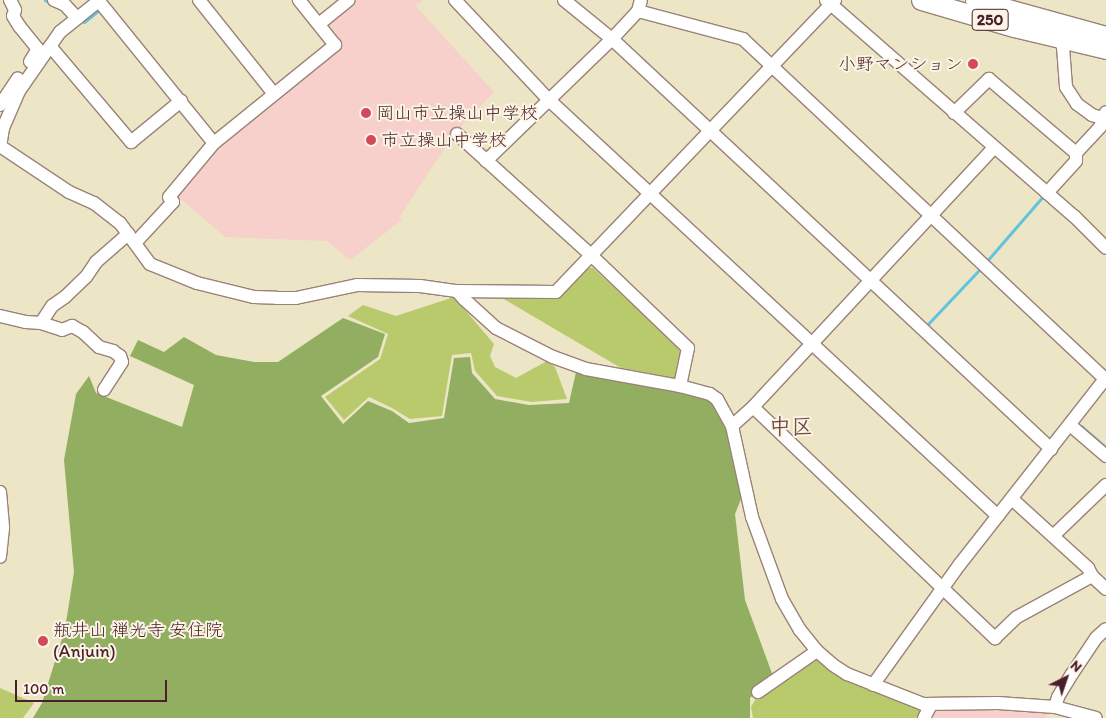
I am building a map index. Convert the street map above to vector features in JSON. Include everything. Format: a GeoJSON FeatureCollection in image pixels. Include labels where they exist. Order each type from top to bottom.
{"type":"FeatureCollection","features":[{"type":"Feature","properties":{"kind":"highway","name":"250"},"geometry":{"type":"LineString","coordinates":[[921,0],[1006,25],[1106,49]]}},
{"type":"Feature","properties":{"kind":"highway","name":"250"},"geometry":{"type":"LineString","coordinates":[[975,0],[1106,36]]}},
{"type":"Feature","properties":{"kind":"street"},"geometry":{"type":"LineString","coordinates":[[0,105],[38,48],[20,28],[13,16],[15,10],[10,0]]}},
{"type":"Feature","properties":{"kind":"street"},"geometry":{"type":"LineString","coordinates":[[54,0],[66,5],[76,18]]}},
{"type":"Feature","properties":{"kind":"street"},"geometry":{"type":"LineString","coordinates":[[214,143],[99,0],[60,32],[19,91],[3,128],[0,146],[69,192],[94,203],[120,224],[150,264],[171,275],[254,296],[296,298],[357,284],[420,286],[457,291],[556,292],[711,132],[830,3],[1047,193],[1106,248]]}},
{"type":"Feature","properties":{"kind":"street"},"geometry":{"type":"LineString","coordinates":[[199,0],[274,94]]}},
{"type":"Feature","properties":{"kind":"street"},"geometry":{"type":"LineString","coordinates":[[41,322],[52,306],[65,298],[86,277],[96,262],[132,239],[173,202],[170,197],[214,143],[335,45],[299,0]]}},
{"type":"Feature","properties":{"kind":"street"},"geometry":{"type":"LineString","coordinates":[[319,24],[348,0]]}},
{"type":"Feature","properties":{"kind":"street"},"geometry":{"type":"LineString","coordinates":[[455,0],[549,100],[810,344],[998,516]]}},
{"type":"Feature","properties":{"kind":"street"},"geometry":{"type":"LineString","coordinates":[[564,0],[612,39],[1051,449]]}},
{"type":"Feature","properties":{"kind":"street"},"geometry":{"type":"LineString","coordinates":[[486,161],[612,39],[640,6],[743,39],[1106,379],[998,516],[873,685]]}},
{"type":"Feature","properties":{"kind":"street"},"geometry":{"type":"LineString","coordinates":[[1059,37],[1063,47],[1066,87],[1077,104],[1092,115],[1106,117]]}},
{"type":"Feature","properties":{"kind":"street"},"geometry":{"type":"LineString","coordinates":[[50,46],[131,142],[181,101]]}},
{"type":"Feature","properties":{"kind":"street"},"geometry":{"type":"LineString","coordinates":[[954,113],[989,79],[1076,153]]}},
{"type":"Feature","properties":{"kind":"street"},"geometry":{"type":"LineString","coordinates":[[1047,193],[1076,161],[1076,153],[1106,117]]}},
{"type":"Feature","properties":{"kind":"street"},"geometry":{"type":"LineString","coordinates":[[457,134],[592,256],[688,348],[680,386]]}},
{"type":"Feature","properties":{"kind":"street"},"geometry":{"type":"LineString","coordinates":[[732,426],[753,407],[994,148]]}},
{"type":"Feature","properties":{"kind":"street"},"geometry":{"type":"LineString","coordinates":[[457,291],[496,328],[553,357],[586,369],[680,386],[710,394],[722,405],[732,426],[752,517],[782,599],[800,630],[817,651],[847,674],[923,704],[998,703],[1055,707],[1096,718]]}},
{"type":"Feature","properties":{"kind":"street"},"geometry":{"type":"LineString","coordinates":[[0,316],[26,322],[41,322],[62,330],[72,326],[83,332],[99,347],[120,356],[122,362],[104,390]]}},
{"type":"Feature","properties":{"kind":"street"},"geometry":{"type":"LineString","coordinates":[[753,407],[995,638],[1017,617],[1092,576]]}},
{"type":"Feature","properties":{"kind":"street"},"geometry":{"type":"LineString","coordinates":[[1070,425],[1106,456]]}},
{"type":"Feature","properties":{"kind":"street"},"geometry":{"type":"LineString","coordinates":[[1053,536],[1106,485]]}},
{"type":"Feature","properties":{"kind":"street"},"geometry":{"type":"LineString","coordinates":[[0,492],[3,528],[0,557]]}},
{"type":"Feature","properties":{"kind":"street"},"geometry":{"type":"LineString","coordinates":[[1012,499],[1088,568],[1092,576],[1106,588]]}},
{"type":"Feature","properties":{"kind":"street"},"geometry":{"type":"LineString","coordinates":[[1055,707],[1058,697],[1072,674],[1096,638],[1106,628]]}},
{"type":"Feature","properties":{"kind":"street"},"geometry":{"type":"LineString","coordinates":[[758,692],[817,651]]}},
{"type":"Feature","properties":{"kind":"street"},"geometry":{"type":"LineString","coordinates":[[924,718],[931,705]]}},
{"type":"Feature","properties":{"kind":"shaded area","name":"岡山市立操山中学校"},"geometry":{"type":"Polygon","coordinates":[[[353,0],[423,0],[416,6],[494,92],[454,134],[400,216],[402,220],[350,260],[327,241],[225,237],[177,196],[217,146],[341,45],[326,27],[327,21],[353,0]]]}},
{"type":"Feature","properties":{"kind":"shaded area"},"geometry":{"type":"Polygon","coordinates":[[[1050,708],[1046,718],[929,718],[934,709],[1050,708]]]}},
{"type":"Feature","properties":{"kind":"green space"},"geometry":{"type":"Polygon","coordinates":[[[586,267],[593,268],[679,348],[681,355],[675,378],[621,368],[497,295],[564,294],[586,267]]]}},
{"type":"Feature","properties":{"kind":"green space"},"geometry":{"type":"Polygon","coordinates":[[[454,297],[494,344],[490,356],[495,367],[516,378],[547,361],[555,367],[567,399],[532,402],[497,396],[475,371],[471,353],[452,355],[442,416],[410,419],[369,397],[344,420],[325,397],[380,359],[388,334],[348,316],[363,305],[396,316],[454,297]]]}},
{"type":"Feature","properties":{"kind":"green space"},"geometry":{"type":"Polygon","coordinates":[[[343,318],[385,334],[378,357],[321,396],[343,424],[368,401],[392,411],[409,423],[444,418],[454,358],[470,357],[472,373],[495,399],[529,405],[569,403],[576,372],[669,389],[706,398],[713,403],[726,426],[737,471],[741,499],[735,514],[745,600],[773,676],[750,698],[750,718],[33,718],[42,703],[65,629],[74,572],[64,460],[76,394],[89,376],[96,393],[182,427],[194,385],[130,356],[138,340],[164,352],[184,337],[216,355],[254,362],[278,362],[343,318]]]}},
{"type":"Feature","properties":{"kind":"green space"},"geometry":{"type":"Polygon","coordinates":[[[816,654],[921,706],[923,714],[921,718],[753,718],[751,707],[758,695],[816,654]]]}},
{"type":"Feature","properties":{"kind":"green space"},"geometry":{"type":"Polygon","coordinates":[[[0,688],[34,703],[23,718],[0,718],[0,688]]]}},
{"type":"Feature","properties":{"kind":"waterway"},"geometry":{"type":"LineString","coordinates":[[45,0],[52,3]]}},
{"type":"Feature","properties":{"kind":"waterway"},"geometry":{"type":"LineString","coordinates":[[84,22],[99,10]]}},
{"type":"Feature","properties":{"kind":"waterway"},"geometry":{"type":"LineString","coordinates":[[986,262],[1044,195]]}},
{"type":"Feature","properties":{"kind":"waterway"},"geometry":{"type":"LineString","coordinates":[[928,327],[927,325],[980,269]]}},
{"type":"Feature","properties":{"kind":"waterway"},"geometry":{"type":"LineString","coordinates":[[1081,426],[1106,448]]}},
{"type":"Feature","properties":{"kind":"place","name":"小野マンション"},"geometry":{"type":"Point","coordinates":[973,64]}},
{"type":"Feature","properties":{"kind":"place","name":"岡山市立操山中学校"},"geometry":{"type":"Point","coordinates":[366,113]}},
{"type":"Feature","properties":{"kind":"place","name":"市立操山中学校"},"geometry":{"type":"Point","coordinates":[371,140]}},
{"type":"Feature","properties":{"kind":"place","name":"瓶井山 禅光寺 安住院 (Anjuin)"},"geometry":{"type":"Point","coordinates":[43,641]}},
{"type":"Feature","properties":{"kind":"district","name":"中区"},"geometry":{"type":"Point","coordinates":[791,427]}}]}
